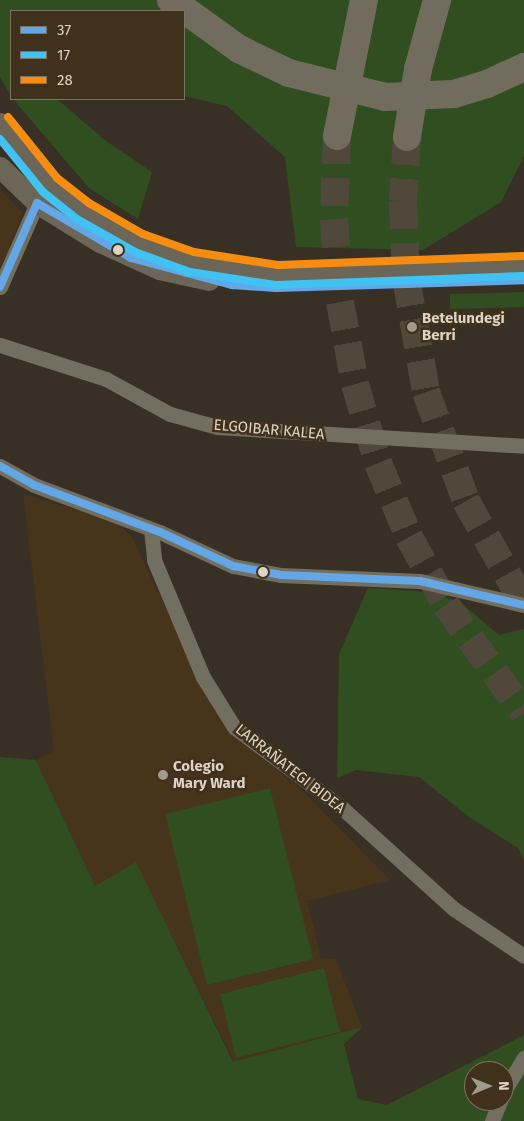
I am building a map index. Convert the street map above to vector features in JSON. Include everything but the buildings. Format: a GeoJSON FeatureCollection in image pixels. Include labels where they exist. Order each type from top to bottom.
{"type":"FeatureCollection","features":[{"type":"Feature","properties":{"kind":"highway"},"geometry":{"type":"LineString","coordinates":[[171,0],[185,10]]}},
{"type":"Feature","properties":{"kind":"highway"},"geometry":{"type":"LineString","coordinates":[[407,138],[418,69],[438,0]]}},
{"type":"Feature","properties":{"kind":"highway"},"geometry":{"type":"LineString","coordinates":[[337,136],[363,2]]}},
{"type":"Feature","properties":{"kind":"highway"},"geometry":{"type":"LineString","coordinates":[[185,10],[239,49],[289,73],[385,97],[454,94],[487,84],[524,67]]}},
{"type":"Feature","properties":{"kind":"main road"},"geometry":{"type":"LineString","coordinates":[[0,123],[30,164],[56,191],[114,230]]}},
{"type":"Feature","properties":{"kind":"main road"},"geometry":{"type":"LineString","coordinates":[[0,159],[11,166],[16,164],[15,143]]}},
{"type":"Feature","properties":{"kind":"main road"},"geometry":{"type":"LineString","coordinates":[[30,164],[37,202]]}},
{"type":"Feature","properties":{"kind":"main road"},"geometry":{"type":"LineString","coordinates":[[0,167],[37,202],[131,258],[232,285],[276,288],[524,280]]}},
{"type":"Feature","properties":{"kind":"main road"},"geometry":{"type":"LineString","coordinates":[[37,202],[59,204],[183,259],[234,272],[277,275],[524,266]]}},
{"type":"Feature","properties":{"kind":"street"},"geometry":{"type":"LineString","coordinates":[[0,287],[37,202]]}},
{"type":"Feature","properties":{"kind":"street","name":"ELGOIBAR KALEA"},"geometry":{"type":"LineString","coordinates":[[0,345],[106,378],[170,414],[217,428],[524,446]]}},
{"type":"Feature","properties":{"kind":"street"},"geometry":{"type":"LineString","coordinates":[[0,466],[34,485],[151,528],[215,560],[257,572],[420,580],[524,605]]}},
{"type":"Feature","properties":{"kind":"street","name":"LARRAÑATEGI BIDEA"},"geometry":{"type":"LineString","coordinates":[[151,528],[154,560],[203,677],[234,727],[341,807],[454,909],[524,956]]}},
{"type":"Feature","properties":{"kind":"street"},"geometry":{"type":"LineString","coordinates":[[514,1074],[524,1058]]}},
{"type":"Feature","properties":{"kind":"shaded area"},"geometry":{"type":"Polygon","coordinates":[[[0,190],[23,213],[0,269],[0,190]]]}},
{"type":"Feature","properties":{"kind":"shaded area","name":"Colegio Mary Ward"},"geometry":{"type":"Polygon","coordinates":[[[23,494],[101,517],[120,525],[132,537],[188,655],[242,742],[301,789],[390,880],[307,901],[321,958],[336,959],[362,1027],[234,1062],[136,863],[95,886],[36,760],[54,751],[23,494]]]}},
{"type":"Feature","properties":{"kind":"green space"},"geometry":{"type":"Polygon","coordinates":[[[0,0],[524,0],[524,156],[501,202],[423,250],[296,247],[285,157],[227,106],[185,96],[185,10],[10,10],[10,94],[0,77],[0,0]]]}},
{"type":"Feature","properties":{"kind":"green space"},"geometry":{"type":"Polygon","coordinates":[[[14,100],[58,100],[106,141],[152,172],[138,219],[89,188],[14,100]]]}},
{"type":"Feature","properties":{"kind":"green space"},"geometry":{"type":"Polygon","coordinates":[[[524,292],[524,307],[450,309],[450,294],[524,292]]]}},
{"type":"Feature","properties":{"kind":"green space"},"geometry":{"type":"Polygon","coordinates":[[[368,588],[417,591],[459,601],[499,635],[524,629],[524,861],[518,848],[469,817],[419,777],[356,770],[337,778],[339,654],[368,588]]]}},
{"type":"Feature","properties":{"kind":"green space"},"geometry":{"type":"Polygon","coordinates":[[[0,757],[36,760],[95,886],[136,862],[233,1062],[362,1027],[344,1044],[358,1099],[387,1105],[464,1066],[464,1111],[514,1111],[514,1061],[473,1061],[524,1035],[524,1121],[0,1121],[0,757]]]}},
{"type":"Feature","properties":{"kind":"green space"},"geometry":{"type":"Polygon","coordinates":[[[270,788],[313,959],[207,985],[165,814],[270,788]]]}},
{"type":"Feature","properties":{"kind":"green space"},"geometry":{"type":"Polygon","coordinates":[[[324,968],[340,1032],[236,1058],[220,994],[324,968]]]}},
{"type":"Feature","properties":{"kind":"tunnel"},"geometry":{"type":"LineString","coordinates":[[337,136],[334,219],[340,302],[355,384],[378,463],[409,537],[446,605],[524,713]]}},
{"type":"Feature","properties":{"kind":"tunnel"},"geometry":{"type":"LineString","coordinates":[[407,137],[403,201],[406,278],[426,392],[466,501],[524,604]]}},
{"type":"Feature","properties":{"kind":"transit line","name":"28"},"geometry":{"type":"LineString","coordinates":[[8,117],[57,178],[89,203],[143,234],[194,252],[278,265],[524,256]]}},
{"type":"Feature","properties":{"kind":"transit line","name":"17"},"geometry":{"type":"LineString","coordinates":[[0,139],[43,192],[77,219],[135,252],[190,272],[276,285],[524,276]]}},
{"type":"Feature","properties":{"kind":"transit line","name":"37"},"geometry":{"type":"LineString","coordinates":[[0,287],[37,203],[131,258],[232,285],[276,288],[524,280]]}},
{"type":"Feature","properties":{"kind":"transit line","name":"37"},"geometry":{"type":"LineString","coordinates":[[0,466],[34,485],[160,532],[233,566],[281,575],[420,581],[524,605]]}},
{"type":"Feature","properties":{"kind":"place","name":"Betelundegi Berri"},"geometry":{"type":"Point","coordinates":[412,327]}},
{"type":"Feature","properties":{"kind":"place","name":"Colegio Mary Ward"},"geometry":{"type":"Point","coordinates":[163,775]}}]}
